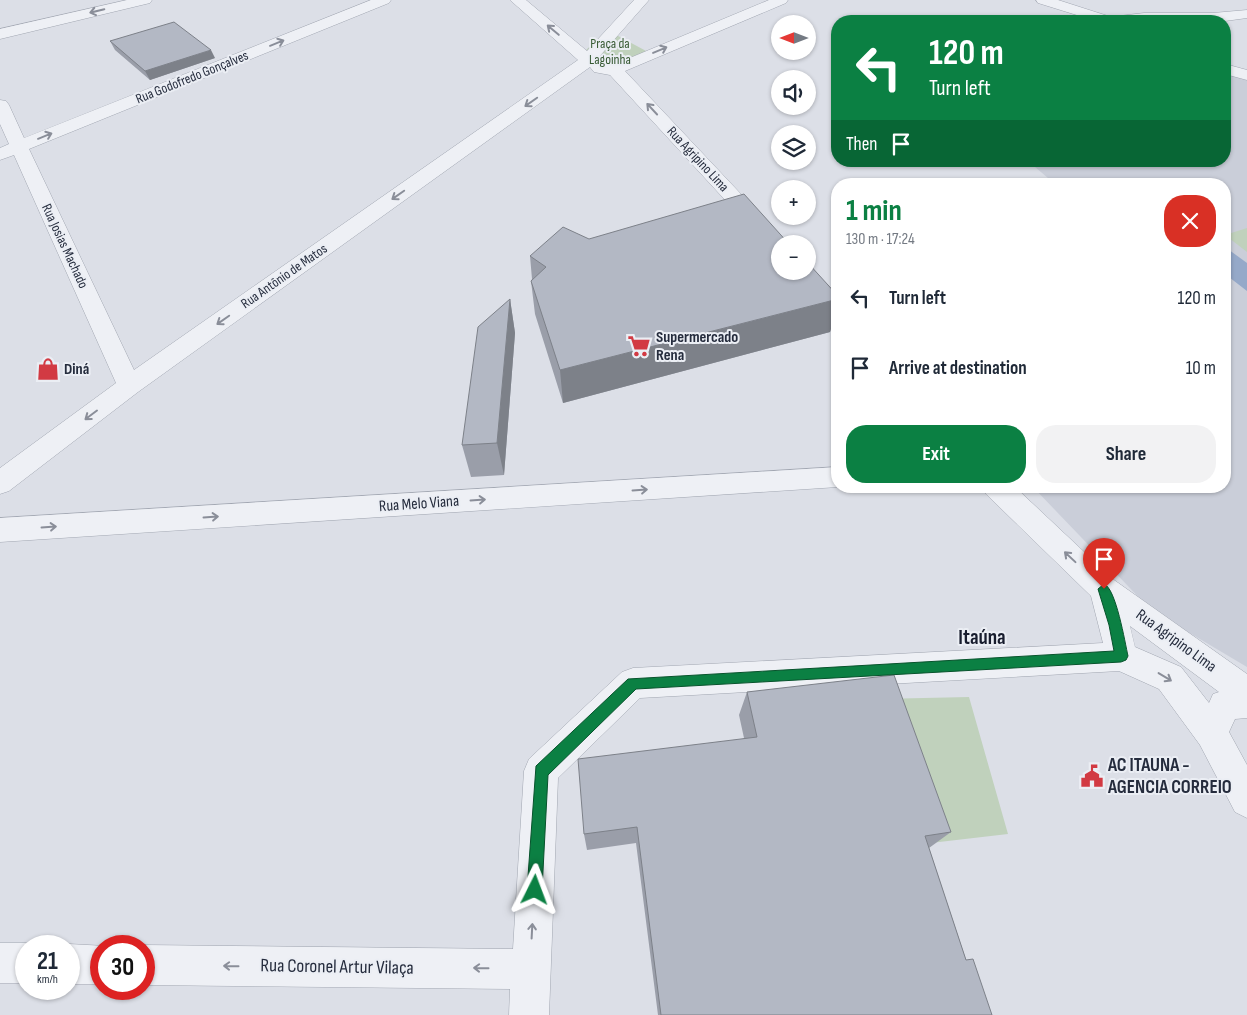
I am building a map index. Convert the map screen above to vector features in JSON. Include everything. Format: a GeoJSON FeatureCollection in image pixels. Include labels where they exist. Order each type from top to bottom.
{"type":"FeatureCollection","features":[{"type":"Feature","properties":{"kind":"street"},"geometry":{"type":"LineString","coordinates":[[0,34],[145,0]]}},
{"type":"Feature","properties":{"kind":"street","name":"Rua Godofredo Gonçalves"},"geometry":{"type":"LineString","coordinates":[[9,150],[384,0]]}},
{"type":"Feature","properties":{"kind":"street"},"geometry":{"type":"LineString","coordinates":[[517,0],[588,60],[597,66],[615,70],[781,0]]}},
{"type":"Feature","properties":{"kind":"street","name":"Rua Antônio de Matos"},"geometry":{"type":"LineString","coordinates":[[0,483],[130,386],[571,73],[588,60],[642,0]]}},
{"type":"Feature","properties":{"kind":"street"},"geometry":{"type":"LineString","coordinates":[[1043,0],[1091,15]]}},
{"type":"Feature","properties":{"kind":"street"},"geometry":{"type":"LineString","coordinates":[[1231,15],[1247,14]]}},
{"type":"Feature","properties":{"kind":"street","name":"Rua Antônio de Matos"},"geometry":{"type":"LineString","coordinates":[[571,73],[594,69],[615,70]]}},
{"type":"Feature","properties":{"kind":"street","name":"Rua Agripino Lima"},"geometry":{"type":"LineString","coordinates":[[615,70],[771,238]]}},
{"type":"Feature","properties":{"kind":"street"},"geometry":{"type":"LineString","coordinates":[[1231,71],[1247,76]]}},
{"type":"Feature","properties":{"kind":"street","name":"Rua Josias Machado"},"geometry":{"type":"LineString","coordinates":[[0,105],[9,150],[130,386]]}},
{"type":"Feature","properties":{"kind":"street","name":"Rua Melo Viana"},"geometry":{"type":"LineString","coordinates":[[0,530],[831,477]]}},
{"type":"Feature","properties":{"kind":"street","name":"Rua Agripino Lima"},"geometry":{"type":"LineString","coordinates":[[1003,493],[1104,589],[1247,693]]}},
{"type":"Feature","properties":{"kind":"street"},"geometry":{"type":"LineString","coordinates":[[1104,589],[1115,625],[1121,656]]}},
{"type":"Feature","properties":{"kind":"street"},"geometry":{"type":"LineString","coordinates":[[529,1015],[541,771],[633,683],[1121,656],[1170,678],[1212,733],[1247,800]]}},
{"type":"Feature","properties":{"kind":"street"},"geometry":{"type":"LineString","coordinates":[[1212,733],[1224,705],[1247,702]]}},
{"type":"Feature","properties":{"kind":"street"},"geometry":{"type":"LineString","coordinates":[[0,963],[15,963]]}},
{"type":"Feature","properties":{"kind":"street","name":"Rua Coronel Artur Vilaça"},"geometry":{"type":"LineString","coordinates":[[155,964],[530,969]]}},
{"type":"Feature","properties":{"kind":"shaded area"},"geometry":{"type":"Polygon","coordinates":[[[1231,69],[1247,74],[1247,667],[1151,610],[1039,493],[1231,493],[1231,178],[1048,178],[1035,167],[1231,167],[1231,69]]]}},
{"type":"Feature","properties":{"kind":"green space","name":"Praça da Lagoinha"},"geometry":{"type":"Polygon","coordinates":[[[607,30],[648,52],[611,69],[584,52],[607,30]]]}},
{"type":"Feature","properties":{"kind":"green space"},"geometry":{"type":"Polygon","coordinates":[[[1247,228],[1247,252],[1231,240],[1231,233],[1247,228]]]}},
{"type":"Feature","properties":{"kind":"green space"},"geometry":{"type":"Polygon","coordinates":[[[969,697],[1008,834],[922,844],[878,699],[969,697]]]}},
{"type":"Feature","properties":{"kind":"water"},"geometry":{"type":"Polygon","coordinates":[[[1231,251],[1247,263],[1247,291],[1231,279],[1231,251]]]}},
{"type":"Feature","properties":{"kind":"building"},"geometry":{"type":"Polygon","coordinates":[[[174,22],[211,50],[145,71],[110,41],[174,22]]]}},
{"type":"Feature","properties":{"kind":"building"},"geometry":{"type":"Polygon","coordinates":[[[744,194],[781,235],[771,235],[771,280],[816,280],[816,272],[831,288],[831,301],[560,370],[531,281],[546,267],[530,256],[563,227],[589,239],[744,194]]]}},
{"type":"Feature","properties":{"kind":"building"},"geometry":{"type":"Polygon","coordinates":[[[510,299],[497,443],[462,445],[478,327],[510,299]]]}},
{"type":"Feature","properties":{"kind":"building"},"geometry":{"type":"Polygon","coordinates":[[[894,675],[951,832],[925,836],[966,960],[973,959],[992,1015],[661,1015],[637,827],[584,834],[578,759],[757,737],[747,692],[894,675]]]}},
{"type":"Feature","properties":{"kind":"place","name":"Supermercado Rena"},"geometry":{"type":"Point","coordinates":[639,346]}},
{"type":"Feature","properties":{"kind":"place","name":"Diná"},"geometry":{"type":"Point","coordinates":[48,369]}},
{"type":"Feature","properties":{"kind":"place","name":"AC ITAUNA - AGENCIA CORREIO"},"geometry":{"type":"Point","coordinates":[1092,776]}},
{"type":"Feature","properties":{"kind":"district","name":"Itaúna"},"geometry":{"type":"Point","coordinates":[982,637]}},
{"type":"Feature","properties":{"kind":"route"},"geometry":{"type":"LineString","coordinates":[[535,890],[541,771],[633,683],[1121,656],[1115,625],[1104,589]]}}]}
